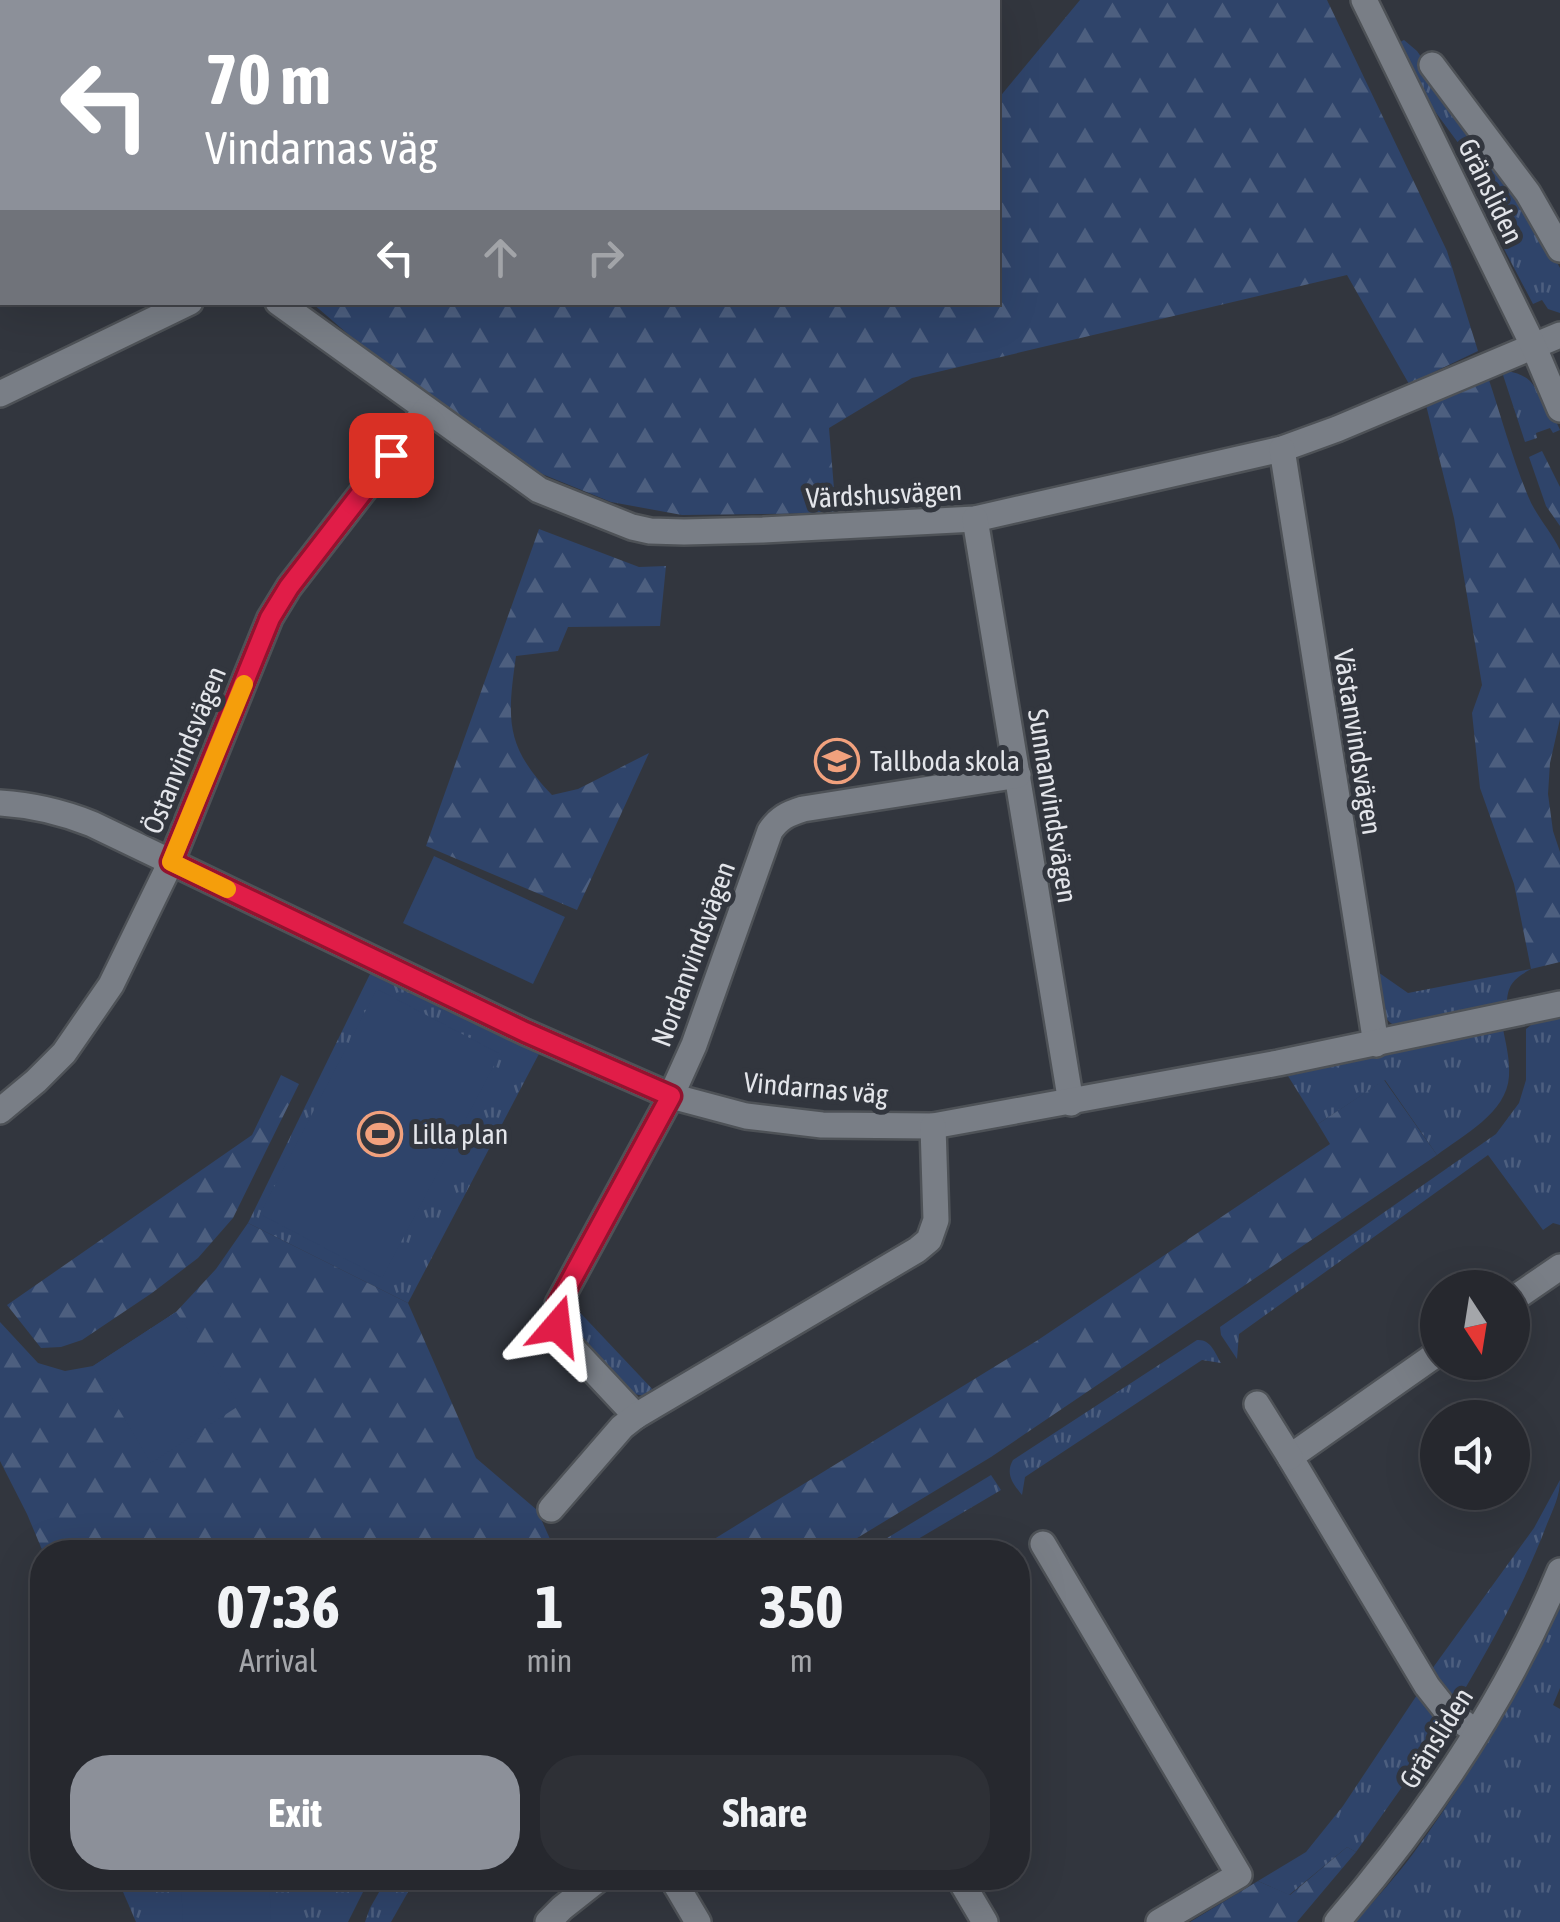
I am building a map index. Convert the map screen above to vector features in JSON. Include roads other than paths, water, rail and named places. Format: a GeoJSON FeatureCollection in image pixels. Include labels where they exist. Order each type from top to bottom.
{"type":"FeatureCollection","features":[{"type":"Feature","properties":{"kind":"street","name":"Gränsliden"},"geometry":{"type":"LineString","coordinates":[[1364,0],[1560,409]]}},
{"type":"Feature","properties":{"kind":"street","name":"Gränsliden"},"geometry":{"type":"LineString","coordinates":[[1432,65],[1528,194],[1560,249]]}},
{"type":"Feature","properties":{"kind":"street"},"geometry":{"type":"LineString","coordinates":[[0,394],[184,305]]}},
{"type":"Feature","properties":{"kind":"street","name":"Värdshusvägen"},"geometry":{"type":"LineString","coordinates":[[282,305],[540,490],[632,527],[720,532],[975,519],[1282,449],[1337,430],[1560,335]]}},
{"type":"Feature","properties":{"kind":"street","name":"Östanvindsvägen"},"geometry":{"type":"LineString","coordinates":[[0,1112],[64,1053],[110,985],[171,862],[270,618],[289,587],[426,410]]}},
{"type":"Feature","properties":{"kind":"street","name":"Västanvindsvägen"},"geometry":{"type":"LineString","coordinates":[[1282,449],[1376,1044]]}},
{"type":"Feature","properties":{"kind":"street","name":"Sunnanvindsvägen"},"geometry":{"type":"LineString","coordinates":[[975,519],[1071,1102]]}},
{"type":"Feature","properties":{"kind":"street","name":"Nordanvindsvägen"},"geometry":{"type":"LineString","coordinates":[[636,1416],[563,1338],[557,1326],[558,1304],[671,1096],[694,1045],[770,831],[787,814],[803,810],[1018,775]]}},
{"type":"Feature","properties":{"kind":"street","name":"Vindarnas väg"},"geometry":{"type":"LineString","coordinates":[[0,802],[66,813],[525,1032],[671,1096],[746,1116],[822,1125],[933,1126],[1376,1044],[1560,1004]]}},
{"type":"Feature","properties":{"kind":"street"},"geometry":{"type":"LineString","coordinates":[[551,1509],[636,1416],[929,1240],[936,1220],[933,1126]]}},
{"type":"Feature","properties":{"kind":"street"},"geometry":{"type":"LineString","coordinates":[[1530,1288],[1560,1267]]}},
{"type":"Feature","properties":{"kind":"street"},"geometry":{"type":"LineString","coordinates":[[1290,1456],[1420,1366]]}},
{"type":"Feature","properties":{"kind":"street"},"geometry":{"type":"LineString","coordinates":[[1257,1404],[1427,1686],[1446,1710],[1476,1732]]}},
{"type":"Feature","properties":{"kind":"street"},"geometry":{"type":"LineString","coordinates":[[1044,1544],[1238,1875],[1159,1922]]}},
{"type":"Feature","properties":{"kind":"street","name":"Gränsliden"},"geometry":{"type":"LineString","coordinates":[[1337,1922],[1418,1821],[1476,1732],[1510,1676],[1560,1571]]}},
{"type":"Feature","properties":{"kind":"street"},"geometry":{"type":"LineString","coordinates":[[548,1922],[585,1890]]}},
{"type":"Feature","properties":{"kind":"street"},"geometry":{"type":"LineString","coordinates":[[679,1890],[698,1922]]}},
{"type":"Feature","properties":{"kind":"street"},"geometry":{"type":"LineString","coordinates":[[965,1890],[985,1922]]}},
{"type":"Feature","properties":{"kind":"place","name":"Tallboda skola"},"geometry":{"type":"Point","coordinates":[837,761]}},
{"type":"Feature","properties":{"kind":"place","name":"Lilla plan"},"geometry":{"type":"Point","coordinates":[380,1134]}}]}
